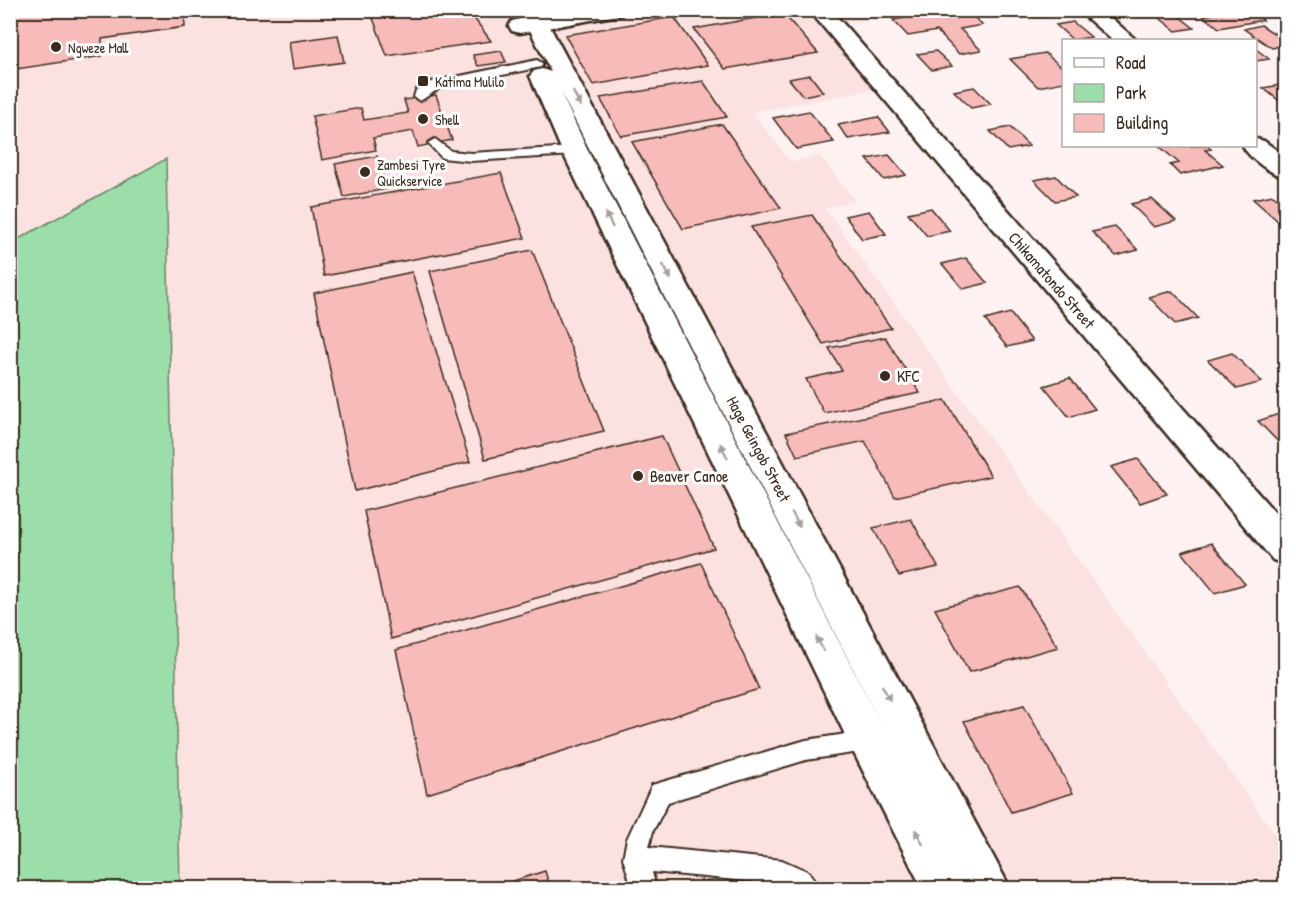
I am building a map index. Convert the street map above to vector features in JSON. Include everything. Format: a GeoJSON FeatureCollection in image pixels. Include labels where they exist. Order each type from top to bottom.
{"type":"FeatureCollection","features":[{"type":"Feature","properties":{"kind":"street"},"geometry":{"type":"LineString","coordinates":[[524,17],[613,10]]}},
{"type":"Feature","properties":{"kind":"street","name":"Chikamatondo Street"},"geometry":{"type":"LineString","coordinates":[[819,10],[1286,550]]}},
{"type":"Feature","properties":{"kind":"street"},"geometry":{"type":"LineString","coordinates":[[1088,10],[1124,39]]}},
{"type":"Feature","properties":{"kind":"street","name":"Hage Geingob Street"},"geometry":{"type":"LineString","coordinates":[[524,17],[537,64],[575,151],[868,740],[946,888]]}},
{"type":"Feature","properties":{"kind":"street","name":"Hage Geingob Street"},"geometry":{"type":"LineString","coordinates":[[524,17],[988,888]]}},
{"type":"Feature","properties":{"kind":"street"},"geometry":{"type":"LineString","coordinates":[[1256,147],[1286,170]]}},
{"type":"Feature","properties":{"kind":"lane"},"geometry":{"type":"LineString","coordinates":[[420,98],[421,93],[436,85],[537,64]]}},
{"type":"Feature","properties":{"kind":"lane"},"geometry":{"type":"LineString","coordinates":[[435,143],[447,155],[471,157],[575,151]]}},
{"type":"Feature","properties":{"kind":"lane"},"geometry":{"type":"LineString","coordinates":[[644,888],[635,858],[639,832],[660,793],[806,750],[908,734]]}},
{"type":"Feature","properties":{"kind":"lane"},"geometry":{"type":"LineString","coordinates":[[635,858],[782,872],[800,881],[806,888]]}},
{"type":"Feature","properties":{"kind":"shaded area"},"geometry":{"type":"Polygon","coordinates":[[[11,11],[920,11],[832,26],[885,87],[753,112],[790,162],[820,156],[855,201],[825,208],[1285,848],[1285,888],[180,888],[166,160],[11,243],[11,11]]]}},
{"type":"Feature","properties":{"kind":"green space"},"geometry":{"type":"Polygon","coordinates":[[[166,159],[180,888],[11,888],[11,243],[166,159]]]}},
{"type":"Feature","properties":{"kind":"building","name":"Ngweze Mall"},"geometry":{"type":"Polygon","coordinates":[[[10,10],[184,10],[185,27],[102,39],[102,56],[10,70],[10,10]]]}},
{"type":"Feature","properties":{"kind":"building"},"geometry":{"type":"Polygon","coordinates":[[[370,10],[468,10],[491,41],[387,56],[370,10]]]}},
{"type":"Feature","properties":{"kind":"building"},"geometry":{"type":"Polygon","coordinates":[[[948,10],[967,10],[982,25],[960,29],[981,50],[959,54],[937,31],[908,36],[893,20],[948,10]]]}},
{"type":"Feature","properties":{"kind":"building"},"geometry":{"type":"Polygon","coordinates":[[[1129,10],[1171,10],[1194,28],[1176,31],[1153,13],[1136,16],[1129,10]]]}},
{"type":"Feature","properties":{"kind":"building"},"geometry":{"type":"Polygon","coordinates":[[[1222,10],[1250,10],[1263,20],[1219,28],[1203,16],[1224,12],[1222,10]]]}},
{"type":"Feature","properties":{"kind":"building"},"geometry":{"type":"Polygon","coordinates":[[[783,13],[818,53],[725,69],[694,29],[783,13]]]}},
{"type":"Feature","properties":{"kind":"building"},"geometry":{"type":"Polygon","coordinates":[[[674,17],[708,65],[593,85],[565,35],[674,17]]]}},
{"type":"Feature","properties":{"kind":"building"},"geometry":{"type":"Polygon","coordinates":[[[1073,22],[1091,37],[1072,39],[1056,25],[1073,22]]]}},
{"type":"Feature","properties":{"kind":"building"},"geometry":{"type":"Polygon","coordinates":[[[1261,25],[1286,41],[1286,45],[1272,48],[1244,29],[1261,25]]]}},
{"type":"Feature","properties":{"kind":"building"},"geometry":{"type":"Polygon","coordinates":[[[338,35],[344,62],[293,69],[289,42],[338,35]]]}},
{"type":"Feature","properties":{"kind":"building"},"geometry":{"type":"Polygon","coordinates":[[[1257,50],[1269,59],[1257,61],[1257,50]]]}},
{"type":"Feature","properties":{"kind":"building"},"geometry":{"type":"Polygon","coordinates":[[[501,51],[506,62],[478,66],[473,55],[501,51]]]}},
{"type":"Feature","properties":{"kind":"building"},"geometry":{"type":"Polygon","coordinates":[[[936,51],[952,66],[932,70],[917,54],[936,51]]]}},
{"type":"Feature","properties":{"kind":"building"},"geometry":{"type":"Polygon","coordinates":[[[1045,53],[1062,67],[1062,82],[1038,87],[1010,59],[1045,53]]]}},
{"type":"Feature","properties":{"kind":"building"},"geometry":{"type":"Polygon","coordinates":[[[810,75],[823,92],[803,96],[789,79],[810,75]]]}},
{"type":"Feature","properties":{"kind":"building"},"geometry":{"type":"Polygon","coordinates":[[[703,81],[727,117],[621,136],[600,98],[703,81]]]}},
{"type":"Feature","properties":{"kind":"building"},"geometry":{"type":"Polygon","coordinates":[[[1281,85],[1286,88],[1286,106],[1263,88],[1281,85]]]}},
{"type":"Feature","properties":{"kind":"building"},"geometry":{"type":"Polygon","coordinates":[[[974,87],[991,104],[971,108],[954,91],[974,87]]]}},
{"type":"Feature","properties":{"kind":"building"},"geometry":{"type":"Polygon","coordinates":[[[436,95],[452,140],[418,147],[413,131],[373,138],[376,150],[322,160],[312,116],[361,108],[364,120],[408,113],[404,100],[436,95]]]}},
{"type":"Feature","properties":{"kind":"building"},"geometry":{"type":"Polygon","coordinates":[[[809,111],[834,142],[796,149],[773,118],[809,111]]]}},
{"type":"Feature","properties":{"kind":"building"},"geometry":{"type":"Polygon","coordinates":[[[878,117],[890,132],[848,139],[838,125],[878,117]]]}},
{"type":"Feature","properties":{"kind":"building"},"geometry":{"type":"Polygon","coordinates":[[[722,124],[781,208],[683,229],[632,142],[722,124]]]}},
{"type":"Feature","properties":{"kind":"building"},"geometry":{"type":"Polygon","coordinates":[[[1010,127],[1029,146],[1008,150],[990,131],[1010,127]]]}},
{"type":"Feature","properties":{"kind":"building"},"geometry":{"type":"Polygon","coordinates":[[[1160,147],[1208,147],[1211,149],[1205,150],[1223,165],[1180,175],[1170,165],[1179,163],[1160,147]]]}},
{"type":"Feature","properties":{"kind":"building"},"geometry":{"type":"Polygon","coordinates":[[[889,155],[906,175],[884,180],[867,159],[889,155]]]}},
{"type":"Feature","properties":{"kind":"building"},"geometry":{"type":"Polygon","coordinates":[[[377,156],[387,189],[344,197],[335,164],[377,156]]]}},
{"type":"Feature","properties":{"kind":"building"},"geometry":{"type":"Polygon","coordinates":[[[501,173],[525,238],[324,276],[311,207],[501,173]]]}},
{"type":"Feature","properties":{"kind":"building"},"geometry":{"type":"Polygon","coordinates":[[[1056,176],[1076,197],[1055,201],[1034,180],[1056,176]]]}},
{"type":"Feature","properties":{"kind":"building"},"geometry":{"type":"Polygon","coordinates":[[[1273,195],[1286,204],[1286,220],[1279,222],[1253,199],[1273,195]]]}},
{"type":"Feature","properties":{"kind":"building"},"geometry":{"type":"Polygon","coordinates":[[[1152,199],[1176,221],[1154,227],[1131,204],[1152,199]]]}},
{"type":"Feature","properties":{"kind":"building"},"geometry":{"type":"Polygon","coordinates":[[[931,208],[950,231],[927,236],[908,213],[931,208]]]}},
{"type":"Feature","properties":{"kind":"building"},"geometry":{"type":"Polygon","coordinates":[[[869,211],[886,234],[862,239],[845,216],[869,211]]]}},
{"type":"Feature","properties":{"kind":"building"},"geometry":{"type":"Polygon","coordinates":[[[812,215],[891,328],[823,344],[751,227],[812,215]]]}},
{"type":"Feature","properties":{"kind":"building"},"geometry":{"type":"Polygon","coordinates":[[[1115,227],[1138,250],[1116,256],[1092,232],[1115,227]]]}},
{"type":"Feature","properties":{"kind":"building"},"geometry":{"type":"Polygon","coordinates":[[[532,250],[604,431],[485,459],[430,271],[532,250]]]}},
{"type":"Feature","properties":{"kind":"building"},"geometry":{"type":"Polygon","coordinates":[[[966,258],[987,283],[963,289],[942,264],[966,258]]]}},
{"type":"Feature","properties":{"kind":"building"},"geometry":{"type":"Polygon","coordinates":[[[412,272],[470,462],[355,491],[314,293],[412,272]]]}},
{"type":"Feature","properties":{"kind":"building"},"geometry":{"type":"Polygon","coordinates":[[[1172,291],[1198,318],[1175,324],[1149,297],[1172,291]]]}},
{"type":"Feature","properties":{"kind":"building"},"geometry":{"type":"Polygon","coordinates":[[[1010,313],[1032,341],[1007,347],[985,320],[1010,313]]]}},
{"type":"Feature","properties":{"kind":"building"},"geometry":{"type":"Polygon","coordinates":[[[885,337],[920,393],[824,413],[806,379],[842,371],[829,348],[885,337]]]}},
{"type":"Feature","properties":{"kind":"building"},"geometry":{"type":"Polygon","coordinates":[[[1232,353],[1262,382],[1237,389],[1208,360],[1232,353]]]}},
{"type":"Feature","properties":{"kind":"building"},"geometry":{"type":"Polygon","coordinates":[[[1070,378],[1095,409],[1069,417],[1044,386],[1070,378]]]}},
{"type":"Feature","properties":{"kind":"building"},"geometry":{"type":"Polygon","coordinates":[[[945,400],[991,476],[895,497],[865,441],[797,456],[786,433],[945,400]]]}},
{"type":"Feature","properties":{"kind":"building"},"geometry":{"type":"Polygon","coordinates":[[[1282,413],[1286,417],[1286,450],[1258,421],[1282,413]]]}},
{"type":"Feature","properties":{"kind":"building"},"geometry":{"type":"Polygon","coordinates":[[[662,436],[714,548],[391,639],[364,511],[662,436]]]}},
{"type":"Feature","properties":{"kind":"building"},"geometry":{"type":"Polygon","coordinates":[[[1138,459],[1167,494],[1140,503],[1111,467],[1138,459]]]}},
{"type":"Feature","properties":{"kind":"building"},"geometry":{"type":"Polygon","coordinates":[[[911,519],[938,567],[899,576],[873,528],[911,519]]]}},
{"type":"Feature","properties":{"kind":"building"},"geometry":{"type":"Polygon","coordinates":[[[1211,543],[1245,584],[1215,593],[1182,552],[1211,543]]]}},
{"type":"Feature","properties":{"kind":"building"},"geometry":{"type":"Polygon","coordinates":[[[701,563],[759,689],[427,794],[396,650],[701,563]]]}},
{"type":"Feature","properties":{"kind":"building"},"geometry":{"type":"Polygon","coordinates":[[[1020,587],[1058,647],[969,672],[935,609],[1020,587]]]}},
{"type":"Feature","properties":{"kind":"building"},"geometry":{"type":"Polygon","coordinates":[[[1024,705],[1073,793],[1011,812],[964,721],[1024,705]]]}},
{"type":"Feature","properties":{"kind":"building"},"geometry":{"type":"Polygon","coordinates":[[[545,871],[550,888],[491,888],[545,871]]]}},
{"type":"Feature","properties":{"kind":"place","name":"Ngweze Mall"},"geometry":{"type":"Point","coordinates":[56,47]}},
{"type":"Feature","properties":{"kind":"place","name":"Katima Mulilo"},"geometry":{"type":"Point","coordinates":[423,81]}},
{"type":"Feature","properties":{"kind":"place","name":"Shell"},"geometry":{"type":"Point","coordinates":[423,119]}},
{"type":"Feature","properties":{"kind":"place","name":"Zambesi Tyre Quickservice"},"geometry":{"type":"Point","coordinates":[365,172]}},
{"type":"Feature","properties":{"kind":"place","name":"KFC"},"geometry":{"type":"Point","coordinates":[885,376]}},
{"type":"Feature","properties":{"kind":"place","name":"Beaver Canoe"},"geometry":{"type":"Point","coordinates":[638,476]}}]}
